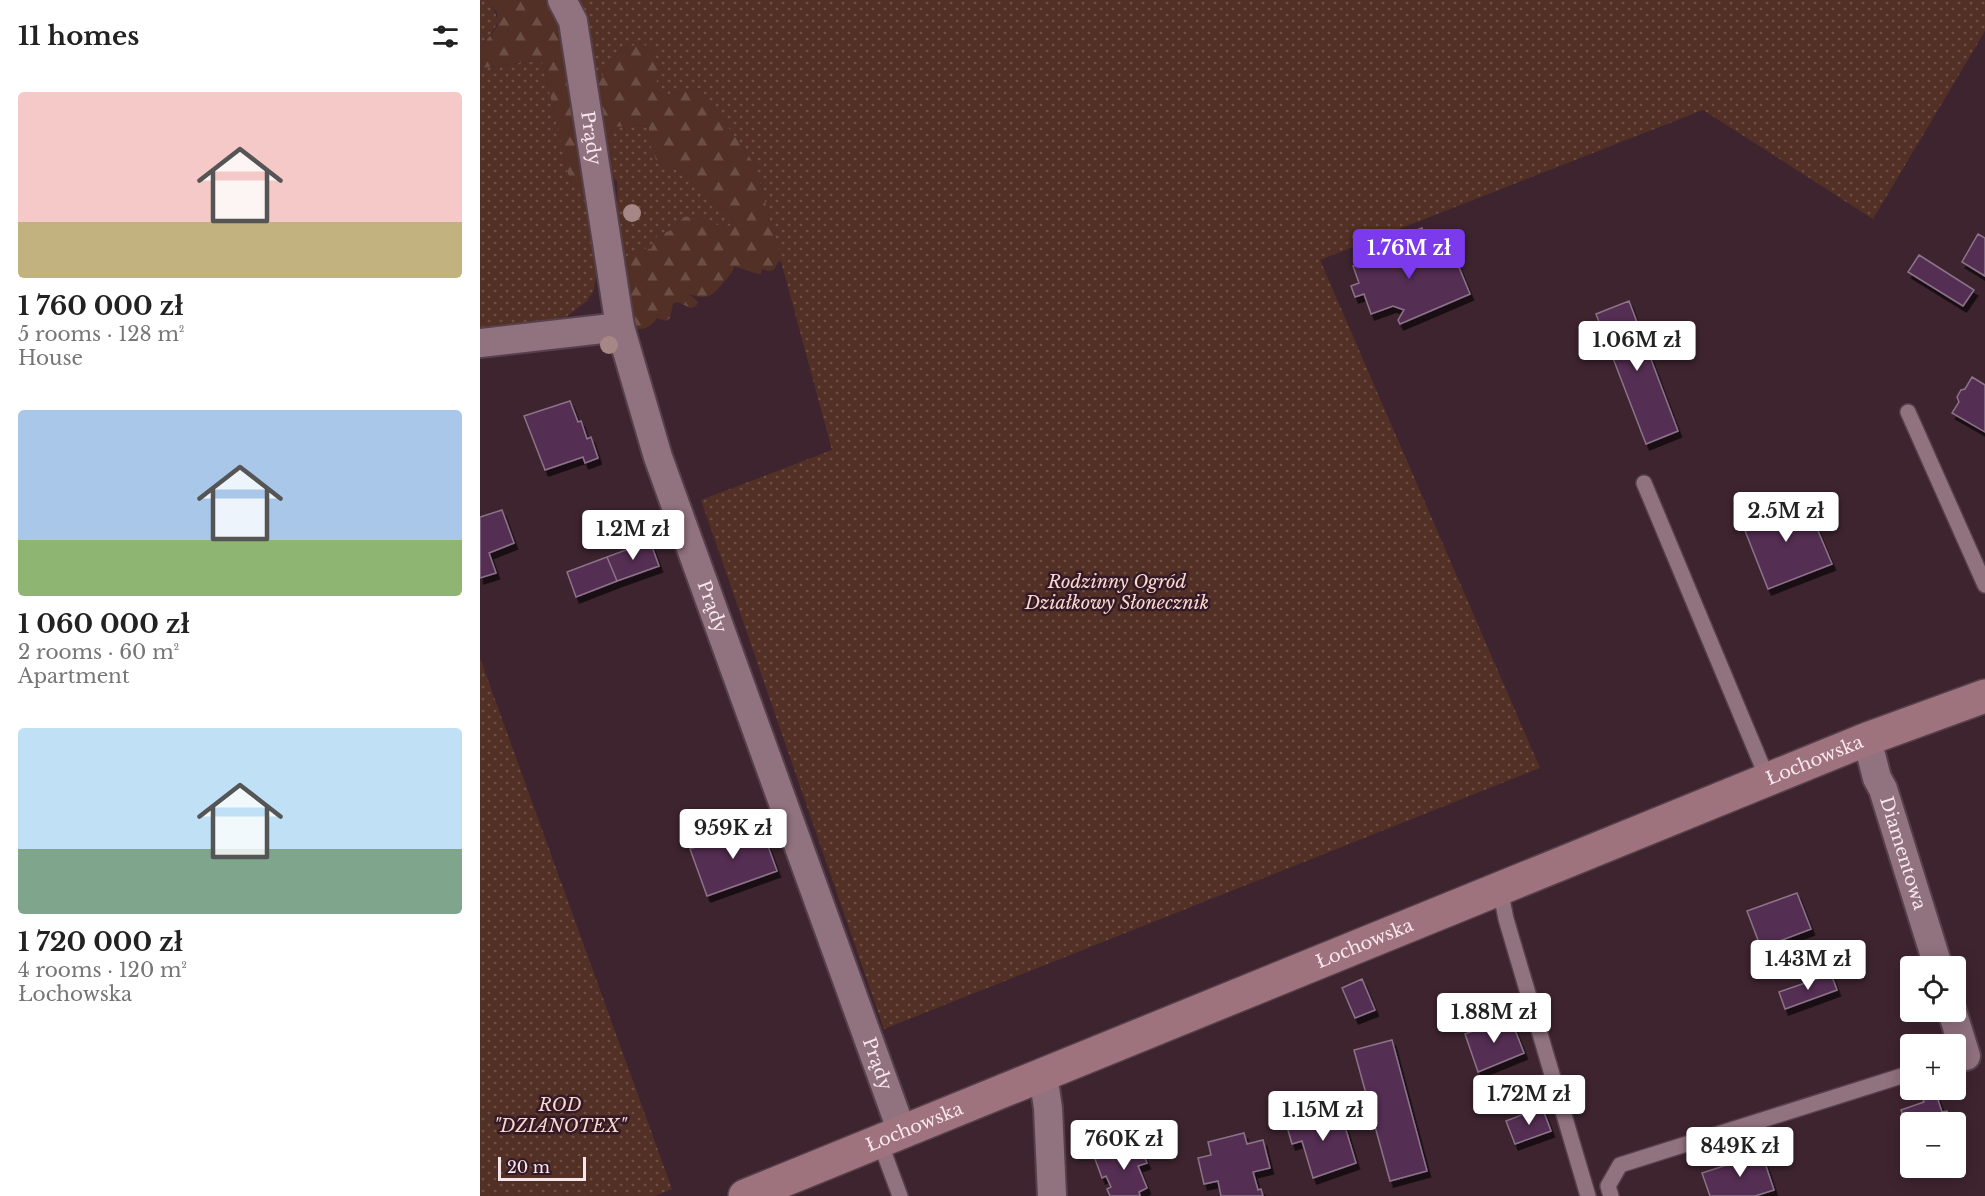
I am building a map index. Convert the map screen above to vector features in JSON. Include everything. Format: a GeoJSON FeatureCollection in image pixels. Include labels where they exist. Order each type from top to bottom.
{"type":"FeatureCollection","features":[{"type":"Feature","properties":{"kind":"main road","name":"Łochowska"},"geometry":{"type":"LineString","coordinates":[[745,1196],[1868,739],[1985,696]]}},
{"type":"Feature","properties":{"kind":"street","name":"Prądy"},"geometry":{"type":"LineString","coordinates":[[562,0],[573,21],[620,327],[658,457],[891,1137]]}},
{"type":"Feature","properties":{"kind":"street"},"geometry":{"type":"LineString","coordinates":[[480,343],[620,327]]}},
{"type":"Feature","properties":{"kind":"street","name":"Diamentowa"},"geometry":{"type":"LineString","coordinates":[[1868,739],[1877,778],[1883,789],[1935,956]]}},
{"type":"Feature","properties":{"kind":"street"},"geometry":{"type":"LineString","coordinates":[[1043,1075],[1048,1108],[1052,1196]]}},
{"type":"Feature","properties":{"kind":"lane"},"geometry":{"type":"LineString","coordinates":[[1908,412],[1985,585]]}},
{"type":"Feature","properties":{"kind":"lane"},"geometry":{"type":"LineString","coordinates":[[1644,483],[1768,780]]}},
{"type":"Feature","properties":{"kind":"lane"},"geometry":{"type":"LineString","coordinates":[[1500,889],[1506,919],[1588,1196]]}},
{"type":"Feature","properties":{"kind":"lane"},"geometry":{"type":"LineString","coordinates":[[1611,1196],[1608,1186],[1620,1165],[1900,1076]]}},
{"type":"Feature","properties":{"kind":"lane"},"geometry":{"type":"LineString","coordinates":[[891,1137],[900,1196]]}},
{"type":"Feature","properties":{"kind":"green space"},"geometry":{"type":"Polygon","coordinates":[[[480,0],[487,0],[497,20],[494,30],[480,48],[480,0]]]}},
{"type":"Feature","properties":{"kind":"green space"},"geometry":{"type":"Polygon","coordinates":[[[487,0],[553,0],[566,54],[564,67],[569,75],[597,88],[606,68],[623,47],[643,44],[653,50],[660,66],[655,90],[664,95],[700,88],[755,165],[781,261],[774,270],[762,269],[761,274],[758,274],[734,266],[730,275],[709,296],[700,297],[689,294],[698,302],[696,306],[691,308],[677,302],[673,304],[670,318],[666,321],[657,318],[647,327],[624,329],[623,260],[629,254],[636,250],[651,249],[657,236],[671,230],[684,217],[694,216],[717,225],[730,226],[735,222],[725,210],[712,207],[709,198],[695,189],[697,180],[656,160],[649,141],[649,127],[642,125],[614,127],[609,137],[613,148],[609,160],[610,174],[592,191],[577,188],[570,182],[542,60],[480,68],[480,48],[497,27],[497,13],[487,0]]]}},
{"type":"Feature","properties":{"kind":"green space","name":"Rodzinny Ogród Działkowy Słonecznik"},"geometry":{"type":"Polygon","coordinates":[[[576,0],[1985,0],[1985,31],[1873,219],[1703,110],[1320,260],[1540,768],[884,1029],[701,500],[832,450],[755,165],[700,88],[664,95],[654,89],[659,66],[653,50],[643,45],[623,47],[606,68],[597,89],[592,50],[576,0]]]}},
{"type":"Feature","properties":{"kind":"green space"},"geometry":{"type":"Polygon","coordinates":[[[542,60],[570,182],[592,191],[602,237],[594,290],[587,301],[566,317],[480,328],[480,68],[542,60]]]}},
{"type":"Feature","properties":{"kind":"green space"},"geometry":{"type":"Polygon","coordinates":[[[642,125],[649,127],[649,141],[656,160],[697,180],[719,209],[725,210],[735,222],[730,226],[717,225],[694,216],[684,217],[671,230],[661,234],[652,249],[619,268],[617,181],[610,175],[609,160],[613,149],[609,137],[614,127],[642,125]]]}},
{"type":"Feature","properties":{"kind":"green space","name":"ROD \"DZIANOTEX\""},"geometry":{"type":"Polygon","coordinates":[[[480,658],[672,1189],[655,1196],[480,1196],[480,658]]]}},
{"type":"Feature","properties":{"kind":"building"},"geometry":{"type":"Polygon","coordinates":[[[1422,228],[1425,235],[1427,234],[1441,267],[1456,260],[1470,294],[1400,324],[1398,320],[1404,310],[1393,306],[1371,314],[1364,294],[1355,297],[1351,286],[1359,283],[1353,266],[1412,241],[1409,233],[1422,228]]]}},
{"type":"Feature","properties":{"kind":"building"},"geometry":{"type":"Polygon","coordinates":[[[1978,234],[1985,238],[1985,276],[1962,262],[1978,234]]]}},
{"type":"Feature","properties":{"kind":"building"},"geometry":{"type":"Polygon","coordinates":[[[1919,255],[1974,290],[1963,306],[1908,272],[1919,255]]]}},
{"type":"Feature","properties":{"kind":"building"},"geometry":{"type":"Polygon","coordinates":[[[1629,301],[1678,431],[1646,444],[1596,314],[1629,301]]]}},
{"type":"Feature","properties":{"kind":"building"},"geometry":{"type":"Polygon","coordinates":[[[1972,377],[1985,385],[1985,432],[1952,413],[1959,402],[1957,397],[1972,377]]]}},
{"type":"Feature","properties":{"kind":"building"},"geometry":{"type":"Polygon","coordinates":[[[570,401],[578,422],[581,421],[587,439],[591,437],[598,458],[585,463],[583,457],[545,470],[524,416],[570,401]]]}},
{"type":"Feature","properties":{"kind":"building"},"geometry":{"type":"Polygon","coordinates":[[[1805,500],[1832,564],[1768,589],[1740,518],[1779,504],[1781,509],[1805,500]]]}},
{"type":"Feature","properties":{"kind":"building"},"geometry":{"type":"Polygon","coordinates":[[[502,510],[514,543],[489,553],[496,573],[480,578],[480,517],[502,510]]]}},
{"type":"Feature","properties":{"kind":"building"},"geometry":{"type":"Polygon","coordinates":[[[650,541],[659,566],[617,581],[607,557],[650,541]]]}},
{"type":"Feature","properties":{"kind":"building"},"geometry":{"type":"Polygon","coordinates":[[[607,557],[617,581],[576,597],[567,572],[607,557]]]}},
{"type":"Feature","properties":{"kind":"building"},"geometry":{"type":"Polygon","coordinates":[[[760,824],[777,871],[707,896],[690,849],[760,824]]]}},
{"type":"Feature","properties":{"kind":"building"},"geometry":{"type":"Polygon","coordinates":[[[1797,893],[1811,929],[1761,948],[1747,911],[1797,893]]]}},
{"type":"Feature","properties":{"kind":"building"},"geometry":{"type":"Polygon","coordinates":[[[1831,974],[1837,990],[1785,1009],[1779,992],[1831,974]]]}},
{"type":"Feature","properties":{"kind":"building"},"geometry":{"type":"Polygon","coordinates":[[[1362,979],[1375,1010],[1355,1018],[1342,988],[1362,979]]]}},
{"type":"Feature","properties":{"kind":"building"},"geometry":{"type":"Polygon","coordinates":[[[1510,1017],[1524,1053],[1478,1072],[1465,1034],[1510,1017]]]}},
{"type":"Feature","properties":{"kind":"building"},"geometry":{"type":"Polygon","coordinates":[[[1392,1040],[1427,1171],[1390,1181],[1354,1050],[1392,1040]]]}},
{"type":"Feature","properties":{"kind":"building"},"geometry":{"type":"Polygon","coordinates":[[[1923,1100],[1938,1100],[1942,1112],[1902,1112],[1901,1110],[1924,1102],[1923,1100]]]}},
{"type":"Feature","properties":{"kind":"building"},"geometry":{"type":"Polygon","coordinates":[[[1542,1107],[1551,1131],[1515,1144],[1506,1121],[1542,1107]]]}},
{"type":"Feature","properties":{"kind":"building"},"geometry":{"type":"Polygon","coordinates":[[[1340,1110],[1356,1163],[1313,1178],[1302,1141],[1292,1144],[1285,1120],[1313,1112],[1316,1120],[1340,1110]]]}},
{"type":"Feature","properties":{"kind":"building"},"geometry":{"type":"Polygon","coordinates":[[[1244,1133],[1247,1144],[1263,1140],[1270,1168],[1253,1172],[1258,1190],[1261,1189],[1263,1196],[1221,1196],[1218,1181],[1204,1184],[1198,1158],[1211,1155],[1208,1142],[1244,1133]]]}},
{"type":"Feature","properties":{"kind":"building"},"geometry":{"type":"Polygon","coordinates":[[[1138,1142],[1147,1163],[1138,1166],[1147,1188],[1139,1192],[1140,1196],[1110,1196],[1107,1189],[1111,1187],[1106,1176],[1102,1178],[1095,1159],[1138,1142]]]}},
{"type":"Feature","properties":{"kind":"building"},"geometry":{"type":"Polygon","coordinates":[[[1761,1151],[1774,1190],[1755,1196],[1710,1196],[1702,1173],[1730,1164],[1729,1161],[1761,1151]]]}}]}
